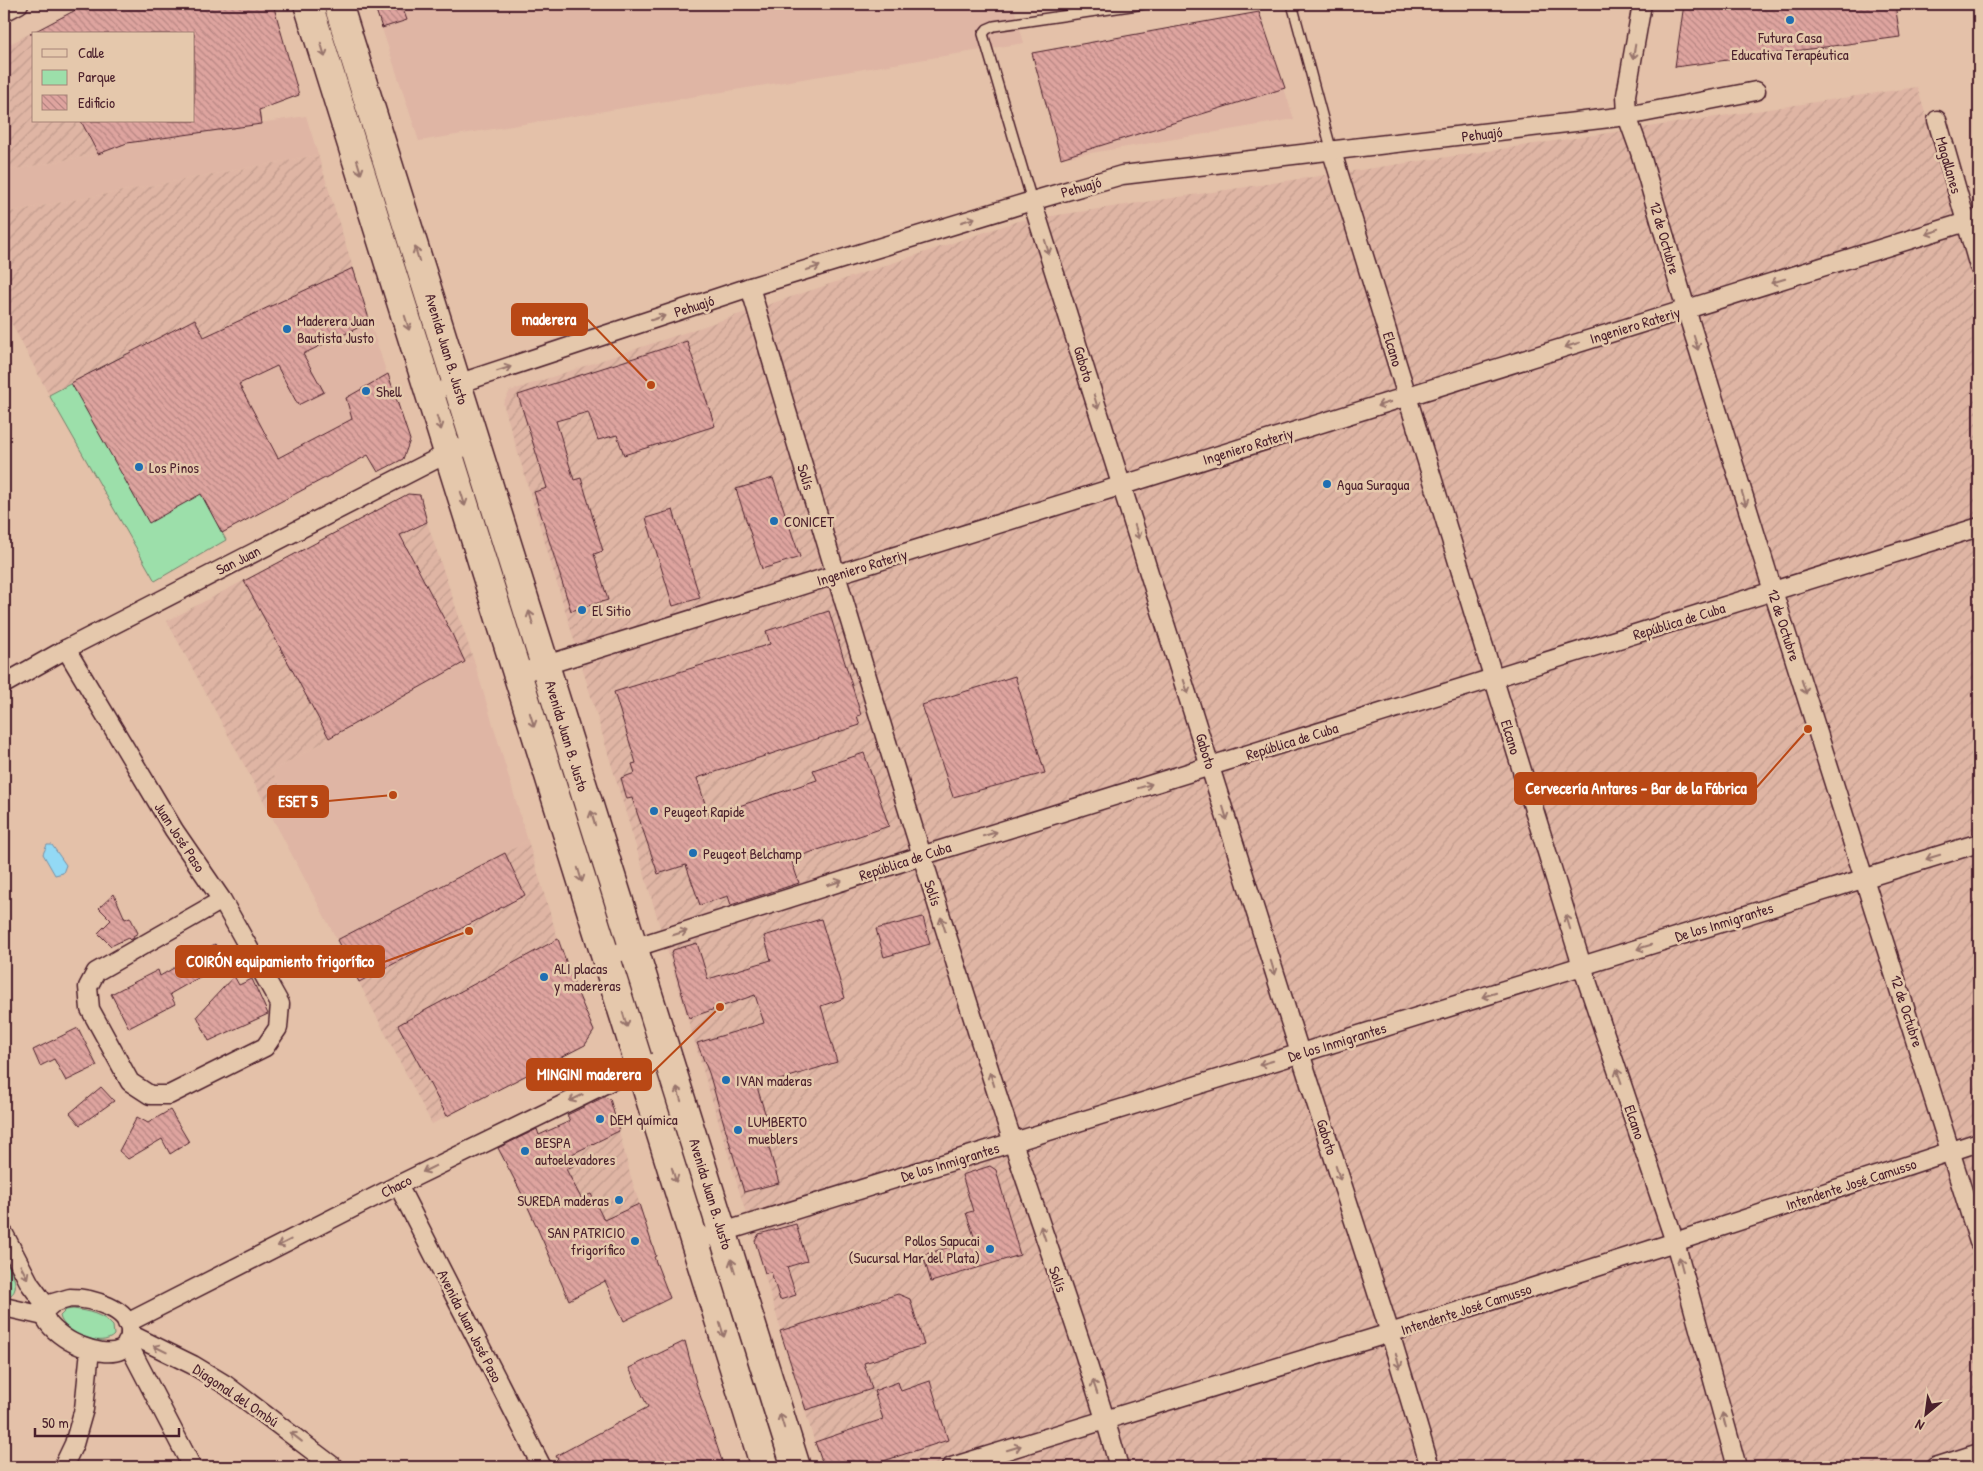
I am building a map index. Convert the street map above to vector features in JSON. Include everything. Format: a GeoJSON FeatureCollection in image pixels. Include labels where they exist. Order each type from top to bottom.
{"type":"FeatureCollection","features":[{"type":"Feature","properties":{"kind":"main road","name":"Avenida Juan B. Justo"},"geometry":{"type":"LineString","coordinates":[[308,4],[765,1467]]}},
{"type":"Feature","properties":{"kind":"main road","name":"Avenida Juan B. Justo"},"geometry":{"type":"LineString","coordinates":[[338,4],[796,1467]]}},
{"type":"Feature","properties":{"kind":"street"},"geometry":{"type":"LineString","coordinates":[[4,12],[19,4]]}},
{"type":"Feature","properties":{"kind":"street","name":"12 de Octubre"},"geometry":{"type":"LineString","coordinates":[[1642,4],[1626,95],[1628,116],[1773,592],[1952,1150],[1979,1242]]}},
{"type":"Feature","properties":{"kind":"street","name":"Pehuajó"},"geometry":{"type":"LineString","coordinates":[[430,393],[750,287],[1122,175],[1628,116],[1756,92]]}},
{"type":"Feature","properties":{"kind":"street","name":"Magallanes"},"geometry":{"type":"LineString","coordinates":[[1936,120],[1972,220],[1979,267]]}},
{"type":"Feature","properties":{"kind":"street","name":"Elcano"},"geometry":{"type":"LineString","coordinates":[[1332,152],[1582,966],[1675,1242],[1737,1467]]}},
{"type":"Feature","properties":{"kind":"street","name":"Gaboto"},"geometry":{"type":"LineString","coordinates":[[1032,201],[1390,1333],[1430,1467]]}},
{"type":"Feature","properties":{"kind":"street","name":"Ingeniero Rateriy"},"geometry":{"type":"LineString","coordinates":[[517,674],[1972,220]]}},
{"type":"Feature","properties":{"kind":"street","name":"Solís"},"geometry":{"type":"LineString","coordinates":[[750,287],[921,856],[1012,1142],[1106,1420],[1119,1467]]}},
{"type":"Feature","properties":{"kind":"street","name":"San Juan"},"geometry":{"type":"LineString","coordinates":[[5,682],[448,453],[476,444]]}},
{"type":"Feature","properties":{"kind":"street","name":"República de Cuba"},"geometry":{"type":"LineString","coordinates":[[606,957],[921,856],[1979,527]]}},
{"type":"Feature","properties":{"kind":"street","name":"Juan José Paso"},"geometry":{"type":"LineString","coordinates":[[66,649],[174,830],[222,900],[280,1004],[278,1028],[265,1047],[169,1094],[150,1095],[130,1082],[90,1009],[88,987],[96,972],[222,900]]}},
{"type":"Feature","properties":{"kind":"street","name":"De los Inmigrantes"},"geometry":{"type":"LineString","coordinates":[[694,1241],[1979,842]]}},
{"type":"Feature","properties":{"kind":"street","name":"Chaco"},"geometry":{"type":"LineString","coordinates":[[128,1333],[398,1185],[640,1067],[668,1058]]}},
{"type":"Feature","properties":{"kind":"street","name":"Intendente José Camusso"},"geometry":{"type":"LineString","coordinates":[[951,1467],[1390,1333],[1979,1142]]}},
{"type":"Feature","properties":{"kind":"street","name":"Avenida Juan José Paso"},"geometry":{"type":"LineString","coordinates":[[398,1185],[542,1467]]}},
{"type":"Feature","properties":{"kind":"street"},"geometry":{"type":"LineString","coordinates":[[4,1234],[46,1311],[50,1324],[65,1338],[90,1350],[114,1352],[128,1333],[192,1467]]}},
{"type":"Feature","properties":{"kind":"street","name":"Diagonal del Ombú"},"geometry":{"type":"LineString","coordinates":[[46,1311],[70,1298],[91,1300],[110,1307],[120,1314],[128,1333],[193,1365],[226,1385],[334,1467]]}},
{"type":"Feature","properties":{"kind":"street"},"geometry":{"type":"LineString","coordinates":[[4,1307],[46,1311]]}},
{"type":"Feature","properties":{"kind":"street"},"geometry":{"type":"LineString","coordinates":[[63,1467],[74,1444],[84,1409],[90,1350]]}},
{"type":"Feature","properties":{"kind":"street"},"geometry":{"type":"LineString","coordinates":[[1935,1467],[1979,1453]]}},
{"type":"Feature","properties":{"kind":"lane","name":"Gaboto"},"geometry":{"type":"LineString","coordinates":[[1032,201],[983,34],[987,29],[994,26],[1144,4]]}},
{"type":"Feature","properties":{"kind":"lane","name":"Elcano"},"geometry":{"type":"LineString","coordinates":[[1292,4],[1332,152]]}},
{"type":"Feature","properties":{"kind":"shaded area"},"geometry":{"type":"Polygon","coordinates":[[[87,4],[273,4],[292,70],[195,113],[195,32],[33,32],[87,4]]]}},
{"type":"Feature","properties":{"kind":"shaded area"},"geometry":{"type":"Polygon","coordinates":[[[374,4],[1013,4],[1024,43],[419,141],[374,4]]]}},
{"type":"Feature","properties":{"kind":"shaded area"},"geometry":{"type":"Polygon","coordinates":[[[1259,12],[1294,119],[1061,158],[1032,53],[1259,12]]]}},
{"type":"Feature","properties":{"kind":"shaded area"},"geometry":{"type":"Polygon","coordinates":[[[32,32],[32,122],[174,122],[98,154],[4,171],[4,47],[32,32]]]}},
{"type":"Feature","properties":{"kind":"shaded area"},"geometry":{"type":"Polygon","coordinates":[[[1917,87],[1979,287],[1979,1467],[822,1467],[503,403],[510,391],[1018,221],[1917,87]]]}},
{"type":"Feature","properties":{"kind":"shaded area"},"geometry":{"type":"Polygon","coordinates":[[[306,116],[318,155],[4,213],[4,171],[98,154],[127,143],[306,116]]]}},
{"type":"Feature","properties":{"kind":"shaded area"},"geometry":{"type":"Polygon","coordinates":[[[318,155],[353,268],[204,337],[194,319],[49,395],[4,309],[4,213],[318,155]]]}},
{"type":"Feature","properties":{"kind":"shaded area"},"geometry":{"type":"Polygon","coordinates":[[[370,322],[403,423],[372,454],[297,494],[239,384],[370,322]]]}},
{"type":"Feature","properties":{"kind":"shaded area"},"geometry":{"type":"Polygon","coordinates":[[[408,494],[420,495],[427,522],[474,661],[465,662],[272,771],[282,790],[263,800],[167,621],[408,494]]]}},
{"type":"Feature","properties":{"kind":"shaded area"},"geometry":{"type":"Polygon","coordinates":[[[474,661],[528,841],[337,940],[263,800],[282,790],[272,771],[465,662],[474,661]]]}},
{"type":"Feature","properties":{"kind":"shaded area"},"geometry":{"type":"Polygon","coordinates":[[[528,841],[558,939],[424,1011],[471,1104],[432,1124],[337,940],[528,841]]]}},
{"type":"Feature","properties":{"kind":"shaded area"},"geometry":{"type":"Polygon","coordinates":[[[535,1127],[553,1163],[619,1131],[643,1215],[552,1260],[497,1145],[535,1127]]]}},
{"type":"Feature","properties":{"kind":"green space","name":"Los Pinos"},"geometry":{"type":"Polygon","coordinates":[[[127,354],[226,540],[155,581],[49,395],[127,354]]]}},
{"type":"Feature","properties":{"kind":"green space"},"geometry":{"type":"Polygon","coordinates":[[[4,1257],[15,1280],[15,1286],[11,1295],[4,1298],[4,1257]]]}},
{"type":"Feature","properties":{"kind":"green space"},"geometry":{"type":"Polygon","coordinates":[[[73,1309],[90,1312],[105,1319],[113,1326],[114,1335],[108,1339],[92,1340],[75,1333],[68,1328],[60,1316],[66,1310],[73,1309]]]}},
{"type":"Feature","properties":{"kind":"water"},"geometry":{"type":"Polygon","coordinates":[[[47,845],[52,845],[66,865],[63,873],[55,875],[43,854],[47,845]]]}},
{"type":"Feature","properties":{"kind":"building"},"geometry":{"type":"Polygon","coordinates":[[[87,4],[273,4],[299,95],[259,110],[261,124],[127,143],[98,154],[82,122],[195,122],[195,32],[34,32],[87,4]]]}},
{"type":"Feature","properties":{"kind":"building"},"geometry":{"type":"Polygon","coordinates":[[[374,4],[401,4],[407,20],[382,28],[374,4]]]}},
{"type":"Feature","properties":{"kind":"building","name":"Futura Casa Educativa Terapéutica"},"geometry":{"type":"Polygon","coordinates":[[[1684,4],[1895,4],[1900,37],[1675,67],[1684,4]]]}},
{"type":"Feature","properties":{"kind":"building"},"geometry":{"type":"Polygon","coordinates":[[[1259,12],[1285,88],[1061,158],[1032,53],[1259,12]]]}},
{"type":"Feature","properties":{"kind":"building"},"geometry":{"type":"Polygon","coordinates":[[[353,268],[370,322],[303,354],[324,392],[298,405],[277,366],[239,384],[278,458],[352,419],[346,398],[388,374],[410,440],[403,459],[378,472],[368,455],[222,533],[201,494],[149,523],[71,383],[195,319],[204,337],[353,268]]]}},
{"type":"Feature","properties":{"kind":"building"},"geometry":{"type":"Polygon","coordinates":[[[687,341],[715,426],[624,455],[617,435],[598,440],[588,412],[556,421],[574,480],[581,478],[603,551],[594,554],[608,600],[571,611],[534,492],[547,488],[518,395],[687,341]]]}},
{"type":"Feature","properties":{"kind":"building","name":"CONICET"},"geometry":{"type":"Polygon","coordinates":[[[773,478],[800,557],[762,569],[736,489],[773,478]]]}},
{"type":"Feature","properties":{"kind":"building"},"geometry":{"type":"Polygon","coordinates":[[[408,494],[420,495],[427,522],[400,535],[465,662],[329,738],[244,581],[408,494]]]}},
{"type":"Feature","properties":{"kind":"building"},"geometry":{"type":"Polygon","coordinates":[[[673,510],[700,598],[673,606],[646,518],[673,510]]]}},
{"type":"Feature","properties":{"kind":"building"},"geometry":{"type":"Polygon","coordinates":[[[829,611],[861,715],[857,716],[860,725],[697,778],[709,816],[817,780],[813,770],[864,753],[889,826],[791,859],[799,883],[731,905],[728,896],[700,905],[686,865],[658,874],[632,798],[627,799],[621,778],[635,773],[632,764],[636,763],[614,692],[770,644],[766,631],[829,611]]]}},
{"type":"Feature","properties":{"kind":"building"},"geometry":{"type":"Polygon","coordinates":[[[1015,676],[1045,773],[953,797],[922,705],[1015,676]]]}},
{"type":"Feature","properties":{"kind":"building"},"geometry":{"type":"Polygon","coordinates":[[[505,853],[525,895],[359,982],[337,940],[505,853]]]}},
{"type":"Feature","properties":{"kind":"building"},"geometry":{"type":"Polygon","coordinates":[[[114,894],[125,919],[130,917],[138,933],[130,940],[128,938],[111,946],[98,933],[111,920],[99,908],[114,894]]]}},
{"type":"Feature","properties":{"kind":"building"},"geometry":{"type":"Polygon","coordinates":[[[923,917],[930,944],[884,957],[876,929],[923,917]]]}},
{"type":"Feature","properties":{"kind":"building"},"geometry":{"type":"Polygon","coordinates":[[[821,919],[845,998],[821,1006],[837,1062],[757,1087],[773,1139],[767,1141],[779,1183],[744,1192],[709,1073],[697,1043],[764,1023],[755,995],[689,1018],[671,956],[673,950],[697,943],[708,979],[771,960],[764,936],[821,919]]]}},
{"type":"Feature","properties":{"kind":"building"},"geometry":{"type":"Polygon","coordinates":[[[558,939],[594,1031],[585,1045],[447,1116],[398,1025],[558,939]]]}},
{"type":"Feature","properties":{"kind":"building"},"geometry":{"type":"Polygon","coordinates":[[[215,944],[226,962],[170,994],[175,1004],[129,1028],[111,994],[158,970],[160,976],[215,944]]]}},
{"type":"Feature","properties":{"kind":"building"},"geometry":{"type":"Polygon","coordinates":[[[234,976],[239,985],[252,979],[268,1014],[209,1041],[197,1016],[234,976]]]}},
{"type":"Feature","properties":{"kind":"building"},"geometry":{"type":"Polygon","coordinates":[[[78,1028],[97,1066],[66,1081],[54,1059],[40,1066],[33,1050],[78,1028]]]}},
{"type":"Feature","properties":{"kind":"building"},"geometry":{"type":"Polygon","coordinates":[[[101,1087],[114,1101],[80,1125],[70,1113],[101,1087]]]}},
{"type":"Feature","properties":{"kind":"building"},"geometry":{"type":"Polygon","coordinates":[[[604,1097],[610,1099],[619,1131],[568,1156],[573,1166],[566,1169],[581,1198],[591,1194],[604,1220],[639,1204],[656,1256],[654,1257],[670,1298],[624,1321],[605,1281],[569,1300],[524,1198],[498,1148],[537,1129],[539,1135],[570,1121],[567,1115],[604,1097]]]}},
{"type":"Feature","properties":{"kind":"building"},"geometry":{"type":"Polygon","coordinates":[[[170,1110],[189,1142],[170,1154],[162,1139],[128,1159],[119,1151],[137,1117],[148,1123],[170,1110]]]}},
{"type":"Feature","properties":{"kind":"building"},"geometry":{"type":"Polygon","coordinates":[[[990,1166],[996,1170],[1020,1255],[931,1282],[923,1255],[975,1239],[966,1213],[973,1211],[962,1175],[990,1166]]]}},
{"type":"Feature","properties":{"kind":"building"},"geometry":{"type":"Polygon","coordinates":[[[796,1224],[807,1261],[787,1267],[796,1295],[780,1300],[771,1272],[765,1273],[755,1241],[759,1234],[796,1224]]]}},
{"type":"Feature","properties":{"kind":"building"},"geometry":{"type":"Polygon","coordinates":[[[898,1294],[910,1299],[924,1345],[864,1363],[872,1389],[806,1410],[780,1331],[898,1294]]]}},
{"type":"Feature","properties":{"kind":"building"},"geometry":{"type":"Polygon","coordinates":[[[685,1341],[696,1383],[724,1467],[562,1467],[556,1456],[648,1407],[629,1368],[685,1341]]]}},
{"type":"Feature","properties":{"kind":"building"},"geometry":{"type":"Polygon","coordinates":[[[930,1381],[948,1440],[865,1467],[824,1467],[815,1442],[883,1419],[874,1391],[898,1382],[901,1391],[930,1381]]]}},
{"type":"Feature","properties":{"kind":"place","name":"Futura Casa Educativa Terapéutica"},"geometry":{"type":"Point","coordinates":[1790,20]}},
{"type":"Feature","properties":{"kind":"place","name":"Maderera Juan Bautista Justo"},"geometry":{"type":"Point","coordinates":[287,329]}},
{"type":"Feature","properties":{"kind":"place","name":"maderera"},"geometry":{"type":"Point","coordinates":[651,385]}},
{"type":"Feature","properties":{"kind":"place","name":"Shell"},"geometry":{"type":"Point","coordinates":[366,391]}},
{"type":"Feature","properties":{"kind":"place","name":"Los Pinos"},"geometry":{"type":"Point","coordinates":[139,467]}},
{"type":"Feature","properties":{"kind":"place","name":"Agua Suragua"},"geometry":{"type":"Point","coordinates":[1327,484]}},
{"type":"Feature","properties":{"kind":"place","name":"CONICET"},"geometry":{"type":"Point","coordinates":[774,521]}},
{"type":"Feature","properties":{"kind":"place","name":"El Sitio"},"geometry":{"type":"Point","coordinates":[582,610]}},
{"type":"Feature","properties":{"kind":"place","name":"Cervecería Antares - Bar de la Fábrica"},"geometry":{"type":"Point","coordinates":[1808,729]}},
{"type":"Feature","properties":{"kind":"place","name":"ESET 5"},"geometry":{"type":"Point","coordinates":[393,795]}},
{"type":"Feature","properties":{"kind":"place","name":"Peugeot Rapide"},"geometry":{"type":"Point","coordinates":[654,811]}},
{"type":"Feature","properties":{"kind":"place","name":"Peugeot Belchamp"},"geometry":{"type":"Point","coordinates":[693,853]}},
{"type":"Feature","properties":{"kind":"place","name":"COIRÓN equipamiento frigorífico"},"geometry":{"type":"Point","coordinates":[469,931]}},
{"type":"Feature","properties":{"kind":"place","name":"ALI placas y madereras"},"geometry":{"type":"Point","coordinates":[544,977]}},
{"type":"Feature","properties":{"kind":"place","name":"MINGINI maderera"},"geometry":{"type":"Point","coordinates":[720,1007]}},
{"type":"Feature","properties":{"kind":"place","name":"IVAN maderas"},"geometry":{"type":"Point","coordinates":[726,1080]}},
{"type":"Feature","properties":{"kind":"place","name":"DEM química"},"geometry":{"type":"Point","coordinates":[600,1119]}},
{"type":"Feature","properties":{"kind":"place","name":"LUMBERTO mueblers"},"geometry":{"type":"Point","coordinates":[738,1130]}},
{"type":"Feature","properties":{"kind":"place","name":"BESPA autoelevadores"},"geometry":{"type":"Point","coordinates":[525,1151]}},
{"type":"Feature","properties":{"kind":"place","name":"SUREDA maderas"},"geometry":{"type":"Point","coordinates":[619,1200]}},
{"type":"Feature","properties":{"kind":"place","name":"SAN PATRICIO frigorífico"},"geometry":{"type":"Point","coordinates":[635,1241]}},
{"type":"Feature","properties":{"kind":"place","name":"Pollos Sapucai (Sucursal Mar del Plata)"},"geometry":{"type":"Point","coordinates":[990,1249]}}]}
